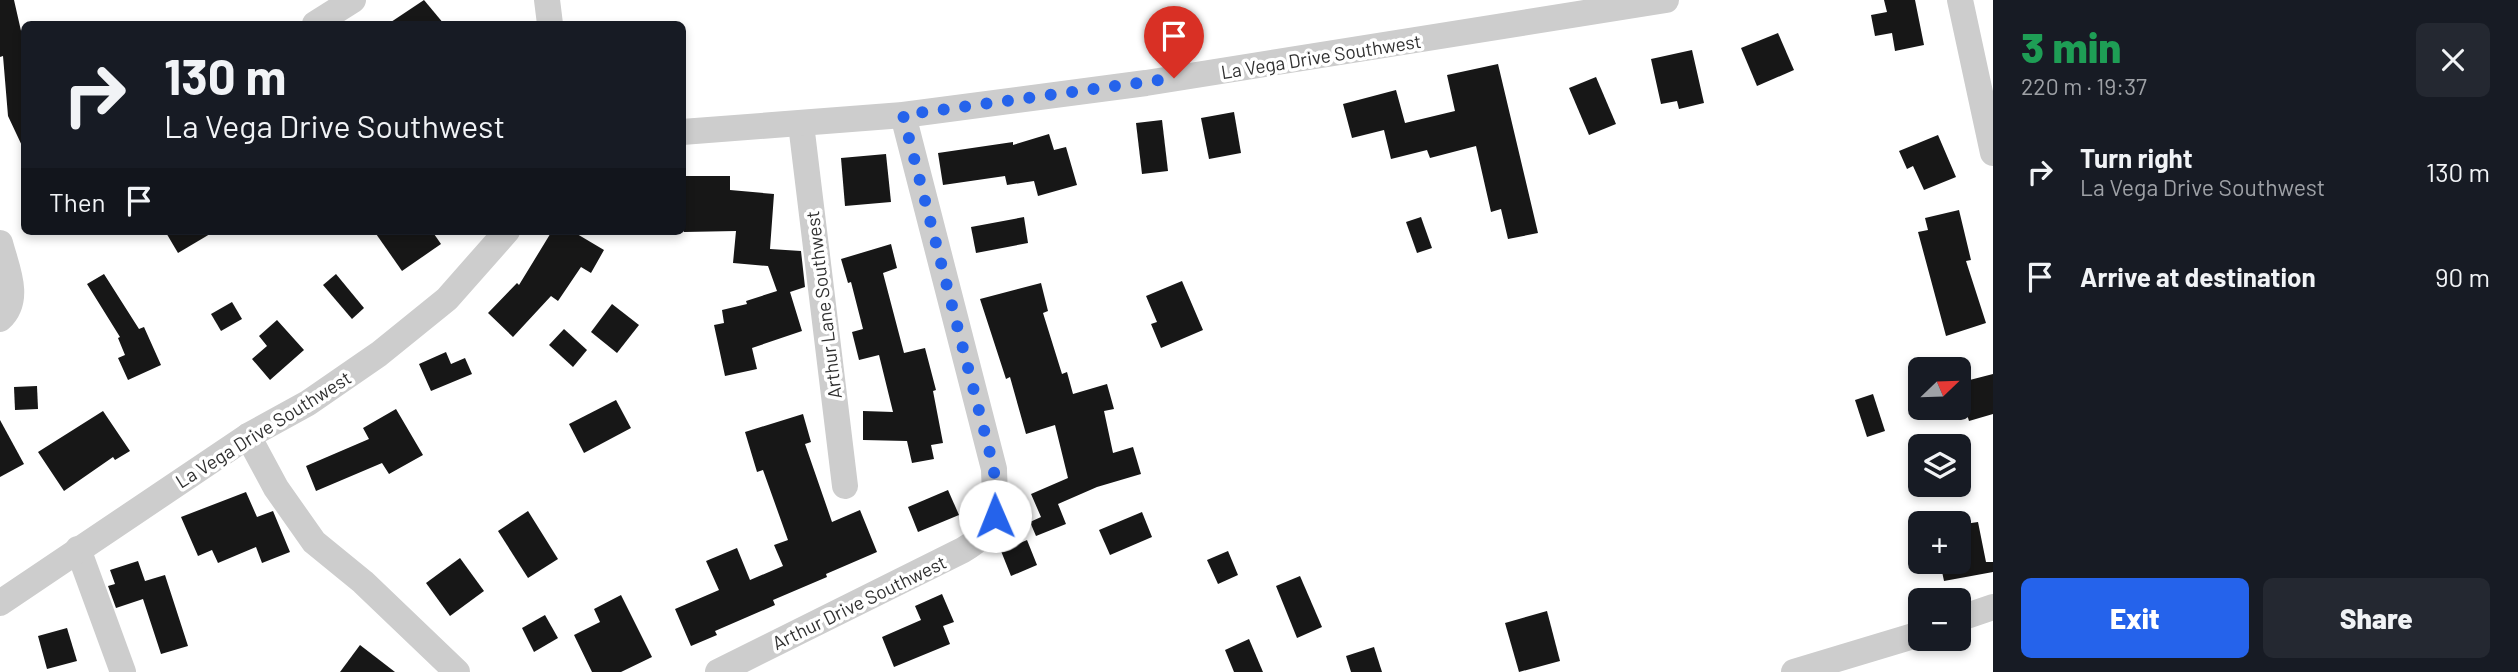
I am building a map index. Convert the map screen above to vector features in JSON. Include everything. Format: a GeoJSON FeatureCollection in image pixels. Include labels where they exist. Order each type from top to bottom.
{"type":"FeatureCollection","features":[{"type":"Feature","properties":{"kind":"street"},"geometry":{"type":"LineString","coordinates":[[320,21],[353,0]]}},
{"type":"Feature","properties":{"kind":"street"},"geometry":{"type":"LineString","coordinates":[[547,0],[550,21]]}},
{"type":"Feature","properties":{"kind":"street","name":"La Vega Drive Southwest"},"geometry":{"type":"LineString","coordinates":[[686,132],[903,115],[1146,83],[1666,0]]}},
{"type":"Feature","properties":{"kind":"street"},"geometry":{"type":"LineString","coordinates":[[1961,0],[1993,153]]}},
{"type":"Feature","properties":{"kind":"street","name":"Arthur Drive Southwest"},"geometry":{"type":"LineString","coordinates":[[718,672],[963,550],[984,537],[995,516],[994,469],[903,115]]}},
{"type":"Feature","properties":{"kind":"street","name":"Arthur Lane Southwest"},"geometry":{"type":"LineString","coordinates":[[801,124],[845,486]]}},
{"type":"Feature","properties":{"kind":"street","name":"La Vega Drive Southwest"},"geometry":{"type":"LineString","coordinates":[[0,603],[248,436],[308,403],[379,354],[447,299],[503,235]]}},
{"type":"Feature","properties":{"kind":"street"},"geometry":{"type":"LineString","coordinates":[[0,243],[13,292],[10,304],[0,319]]}},
{"type":"Feature","properties":{"kind":"street"},"geometry":{"type":"LineString","coordinates":[[248,436],[276,488],[314,542],[363,582],[457,672]]}},
{"type":"Feature","properties":{"kind":"street"},"geometry":{"type":"LineString","coordinates":[[78,549],[123,672]]}},
{"type":"Feature","properties":{"kind":"street"},"geometry":{"type":"LineString","coordinates":[[1971,615],[1993,607]]}},
{"type":"Feature","properties":{"kind":"street"},"geometry":{"type":"LineString","coordinates":[[1794,672],[1908,638]]}},
{"type":"Feature","properties":{"kind":"building"},"geometry":{"type":"Polygon","coordinates":[[[0,0],[14,0],[21,31],[21,144],[8,116],[3,56],[0,57],[0,0]]]}},
{"type":"Feature","properties":{"kind":"building"},"geometry":{"type":"Polygon","coordinates":[[[424,0],[442,21],[392,21],[424,0]]]}},
{"type":"Feature","properties":{"kind":"building"},"geometry":{"type":"Polygon","coordinates":[[[1884,0],[1915,0],[1924,45],[1895,51],[1892,33],[1875,36],[1871,15],[1887,12],[1884,0]]]}},
{"type":"Feature","properties":{"kind":"building"},"geometry":{"type":"Polygon","coordinates":[[[1778,33],[1794,70],[1757,86],[1741,48],[1778,33]]]}},
{"type":"Feature","properties":{"kind":"building"},"geometry":{"type":"Polygon","coordinates":[[[1692,50],[1704,103],[1679,109],[1677,101],[1661,104],[1651,59],[1692,50]]]}},
{"type":"Feature","properties":{"kind":"building"},"geometry":{"type":"Polygon","coordinates":[[[1498,64],[1538,233],[1508,239],[1501,209],[1491,212],[1476,146],[1430,158],[1427,150],[1391,159],[1384,130],[1352,138],[1343,104],[1396,90],[1405,123],[1455,111],[1447,75],[1498,64]]]}},
{"type":"Feature","properties":{"kind":"building"},"geometry":{"type":"Polygon","coordinates":[[[1596,77],[1616,124],[1589,135],[1569,88],[1596,77]]]}},
{"type":"Feature","properties":{"kind":"building"},"geometry":{"type":"Polygon","coordinates":[[[1234,112],[1241,153],[1209,159],[1201,118],[1234,112]]]}},
{"type":"Feature","properties":{"kind":"building"},"geometry":{"type":"Polygon","coordinates":[[[1162,120],[1168,171],[1142,174],[1136,123],[1162,120]]]}},
{"type":"Feature","properties":{"kind":"building"},"geometry":{"type":"Polygon","coordinates":[[[1049,134],[1054,150],[1066,147],[1077,185],[1038,196],[1034,181],[1007,185],[1005,176],[943,185],[938,153],[1013,142],[1013,145],[1049,134]]]}},
{"type":"Feature","properties":{"kind":"building"},"geometry":{"type":"Polygon","coordinates":[[[1938,135],[1956,177],[1924,190],[1913,166],[1907,169],[1899,151],[1938,135]]]}},
{"type":"Feature","properties":{"kind":"building"},"geometry":{"type":"Polygon","coordinates":[[[886,154],[891,202],[845,206],[841,158],[886,154]]]}},
{"type":"Feature","properties":{"kind":"building"},"geometry":{"type":"Polygon","coordinates":[[[686,176],[730,176],[730,190],[774,194],[770,249],[801,251],[805,287],[790,292],[802,331],[752,348],[757,369],[725,376],[714,325],[724,323],[722,310],[747,304],[746,301],[777,291],[768,266],[733,263],[736,231],[686,232],[686,176]]]}},
{"type":"Feature","properties":{"kind":"building"},"geometry":{"type":"Polygon","coordinates":[[[1959,210],[1971,260],[1966,261],[1986,323],[1946,336],[1918,232],[1928,230],[1925,218],[1959,210]]]}},
{"type":"Feature","properties":{"kind":"building"},"geometry":{"type":"Polygon","coordinates":[[[1024,217],[1028,243],[976,253],[971,227],[1024,217]]]}},
{"type":"Feature","properties":{"kind":"building"},"geometry":{"type":"Polygon","coordinates":[[[1421,217],[1432,248],[1417,253],[1406,222],[1421,217]]]}},
{"type":"Feature","properties":{"kind":"building"},"geometry":{"type":"Polygon","coordinates":[[[167,235],[208,235],[178,253],[167,235]]]}},
{"type":"Feature","properties":{"kind":"building"},"geometry":{"type":"Polygon","coordinates":[[[377,235],[435,235],[441,244],[402,271],[377,235]]]}},
{"type":"Feature","properties":{"kind":"building"},"geometry":{"type":"Polygon","coordinates":[[[550,235],[579,235],[604,250],[591,273],[581,267],[558,301],[551,296],[513,337],[488,313],[517,283],[519,285],[550,235]]]}},
{"type":"Feature","properties":{"kind":"building"},"geometry":{"type":"Polygon","coordinates":[[[891,244],[897,268],[883,273],[904,353],[925,348],[936,390],[933,391],[943,443],[931,445],[934,459],[912,463],[907,441],[863,440],[863,411],[893,412],[879,355],[859,360],[852,332],[863,329],[851,282],[848,283],[841,259],[891,244]]]}},
{"type":"Feature","properties":{"kind":"building"},"geometry":{"type":"Polygon","coordinates":[[[104,274],[139,329],[144,327],[161,365],[128,380],[118,358],[125,355],[118,338],[120,337],[87,284],[104,274]]]}},
{"type":"Feature","properties":{"kind":"building"},"geometry":{"type":"Polygon","coordinates":[[[336,274],[364,308],[352,319],[323,285],[336,274]]]}},
{"type":"Feature","properties":{"kind":"building"},"geometry":{"type":"Polygon","coordinates":[[[1182,281],[1203,330],[1161,348],[1151,324],[1157,322],[1146,296],[1182,281]]]}},
{"type":"Feature","properties":{"kind":"building"},"geometry":{"type":"Polygon","coordinates":[[[1041,283],[1048,311],[1043,313],[1062,374],[1067,372],[1073,394],[1107,384],[1114,409],[1104,411],[1113,453],[1133,447],[1141,474],[1097,487],[1058,504],[1066,524],[1036,536],[1030,522],[1041,517],[1031,494],[1068,478],[1055,425],[1026,434],[1010,377],[1006,379],[980,299],[1041,283]]]}},
{"type":"Feature","properties":{"kind":"building"},"geometry":{"type":"Polygon","coordinates":[[[232,302],[242,319],[221,331],[211,314],[232,302]]]}},
{"type":"Feature","properties":{"kind":"building"},"geometry":{"type":"Polygon","coordinates":[[[612,304],[639,325],[617,353],[591,332],[612,304]]]}},
{"type":"Feature","properties":{"kind":"building"},"geometry":{"type":"Polygon","coordinates":[[[277,320],[304,350],[270,380],[252,359],[267,346],[259,336],[277,320]]]}},
{"type":"Feature","properties":{"kind":"building"},"geometry":{"type":"Polygon","coordinates":[[[564,329],[587,350],[573,367],[549,345],[564,329]]]}},
{"type":"Feature","properties":{"kind":"building"},"geometry":{"type":"Polygon","coordinates":[[[446,352],[451,364],[465,358],[472,374],[431,391],[419,364],[446,352]]]}},
{"type":"Feature","properties":{"kind":"building"},"geometry":{"type":"Polygon","coordinates":[[[1993,374],[1993,414],[1969,421],[1971,420],[1971,380],[1993,374]]]}},
{"type":"Feature","properties":{"kind":"building"},"geometry":{"type":"Polygon","coordinates":[[[37,386],[38,409],[15,410],[14,387],[37,386]]]}},
{"type":"Feature","properties":{"kind":"building"},"geometry":{"type":"Polygon","coordinates":[[[1873,394],[1885,431],[1867,437],[1855,400],[1873,394]]]}},
{"type":"Feature","properties":{"kind":"building"},"geometry":{"type":"Polygon","coordinates":[[[616,400],[631,428],[584,453],[569,424],[616,400]]]}},
{"type":"Feature","properties":{"kind":"building"},"geometry":{"type":"Polygon","coordinates":[[[396,409],[423,455],[389,474],[382,463],[316,491],[306,466],[369,439],[363,428],[396,409]]]}},
{"type":"Feature","properties":{"kind":"building"},"geometry":{"type":"Polygon","coordinates":[[[103,411],[130,451],[115,460],[113,457],[64,491],[38,452],[103,411]]]}},
{"type":"Feature","properties":{"kind":"building"},"geometry":{"type":"Polygon","coordinates":[[[803,414],[811,442],[805,444],[832,522],[860,510],[877,552],[773,600],[775,605],[715,631],[717,635],[691,646],[675,609],[719,590],[706,561],[737,548],[750,580],[783,566],[774,545],[788,540],[763,470],[757,472],[745,432],[803,414]]]}},
{"type":"Feature","properties":{"kind":"building"},"geometry":{"type":"Polygon","coordinates":[[[0,420],[24,464],[0,477],[0,420]]]}},
{"type":"Feature","properties":{"kind":"building"},"geometry":{"type":"Polygon","coordinates":[[[948,490],[959,515],[918,532],[908,507],[948,490]]]}},
{"type":"Feature","properties":{"kind":"building"},"geometry":{"type":"Polygon","coordinates":[[[246,492],[257,517],[273,511],[290,552],[262,563],[256,547],[218,563],[212,550],[198,556],[181,517],[246,492]]]}},
{"type":"Feature","properties":{"kind":"building"},"geometry":{"type":"Polygon","coordinates":[[[528,511],[558,559],[528,578],[498,531],[528,511]]]}},
{"type":"Feature","properties":{"kind":"building"},"geometry":{"type":"Polygon","coordinates":[[[1142,512],[1152,537],[1110,555],[1099,530],[1142,512]]]}},
{"type":"Feature","properties":{"kind":"building"},"geometry":{"type":"Polygon","coordinates":[[[1978,522],[1986,562],[1993,562],[1993,572],[1944,581],[1943,574],[1971,574],[1971,523],[1978,522]]]}},
{"type":"Feature","properties":{"kind":"building"},"geometry":{"type":"Polygon","coordinates":[[[1027,540],[1037,565],[1011,576],[1001,551],[1027,540]]]}},
{"type":"Feature","properties":{"kind":"building"},"geometry":{"type":"Polygon","coordinates":[[[1228,551],[1238,575],[1218,584],[1207,560],[1228,551]]]}},
{"type":"Feature","properties":{"kind":"building"},"geometry":{"type":"Polygon","coordinates":[[[460,558],[484,591],[450,616],[426,583],[460,558]]]}},
{"type":"Feature","properties":{"kind":"building"},"geometry":{"type":"Polygon","coordinates":[[[138,561],[145,581],[165,575],[188,646],[161,654],[143,599],[116,608],[108,586],[115,584],[110,570],[138,561]]]}},
{"type":"Feature","properties":{"kind":"building"},"geometry":{"type":"Polygon","coordinates":[[[1300,576],[1322,627],[1297,638],[1276,586],[1300,576]]]}},
{"type":"Feature","properties":{"kind":"building"},"geometry":{"type":"Polygon","coordinates":[[[942,594],[954,622],[943,626],[950,644],[894,667],[882,637],[921,620],[915,606],[942,594]]]}},
{"type":"Feature","properties":{"kind":"building"},"geometry":{"type":"Polygon","coordinates":[[[621,595],[652,657],[621,672],[592,672],[574,635],[600,622],[594,609],[621,595]]]}},
{"type":"Feature","properties":{"kind":"building"},"geometry":{"type":"Polygon","coordinates":[[[1547,611],[1560,661],[1519,672],[1505,623],[1547,611]]]}},
{"type":"Feature","properties":{"kind":"building"},"geometry":{"type":"Polygon","coordinates":[[[545,615],[558,638],[534,652],[522,628],[545,615]]]}},
{"type":"Feature","properties":{"kind":"building"},"geometry":{"type":"Polygon","coordinates":[[[67,628],[77,661],[47,669],[38,636],[67,628]]]}},
{"type":"Feature","properties":{"kind":"building"},"geometry":{"type":"Polygon","coordinates":[[[1249,639],[1263,672],[1234,672],[1225,650],[1249,639]]]}},
{"type":"Feature","properties":{"kind":"building"},"geometry":{"type":"Polygon","coordinates":[[[360,645],[395,672],[340,672],[360,645]]]}},
{"type":"Feature","properties":{"kind":"building"},"geometry":{"type":"Polygon","coordinates":[[[1374,647],[1382,672],[1351,672],[1346,656],[1374,647]]]}},
{"type":"Feature","properties":{"kind":"route"},"geometry":{"type":"LineString","coordinates":[[995,516],[994,469],[903,115],[1174,78]]}}]}
